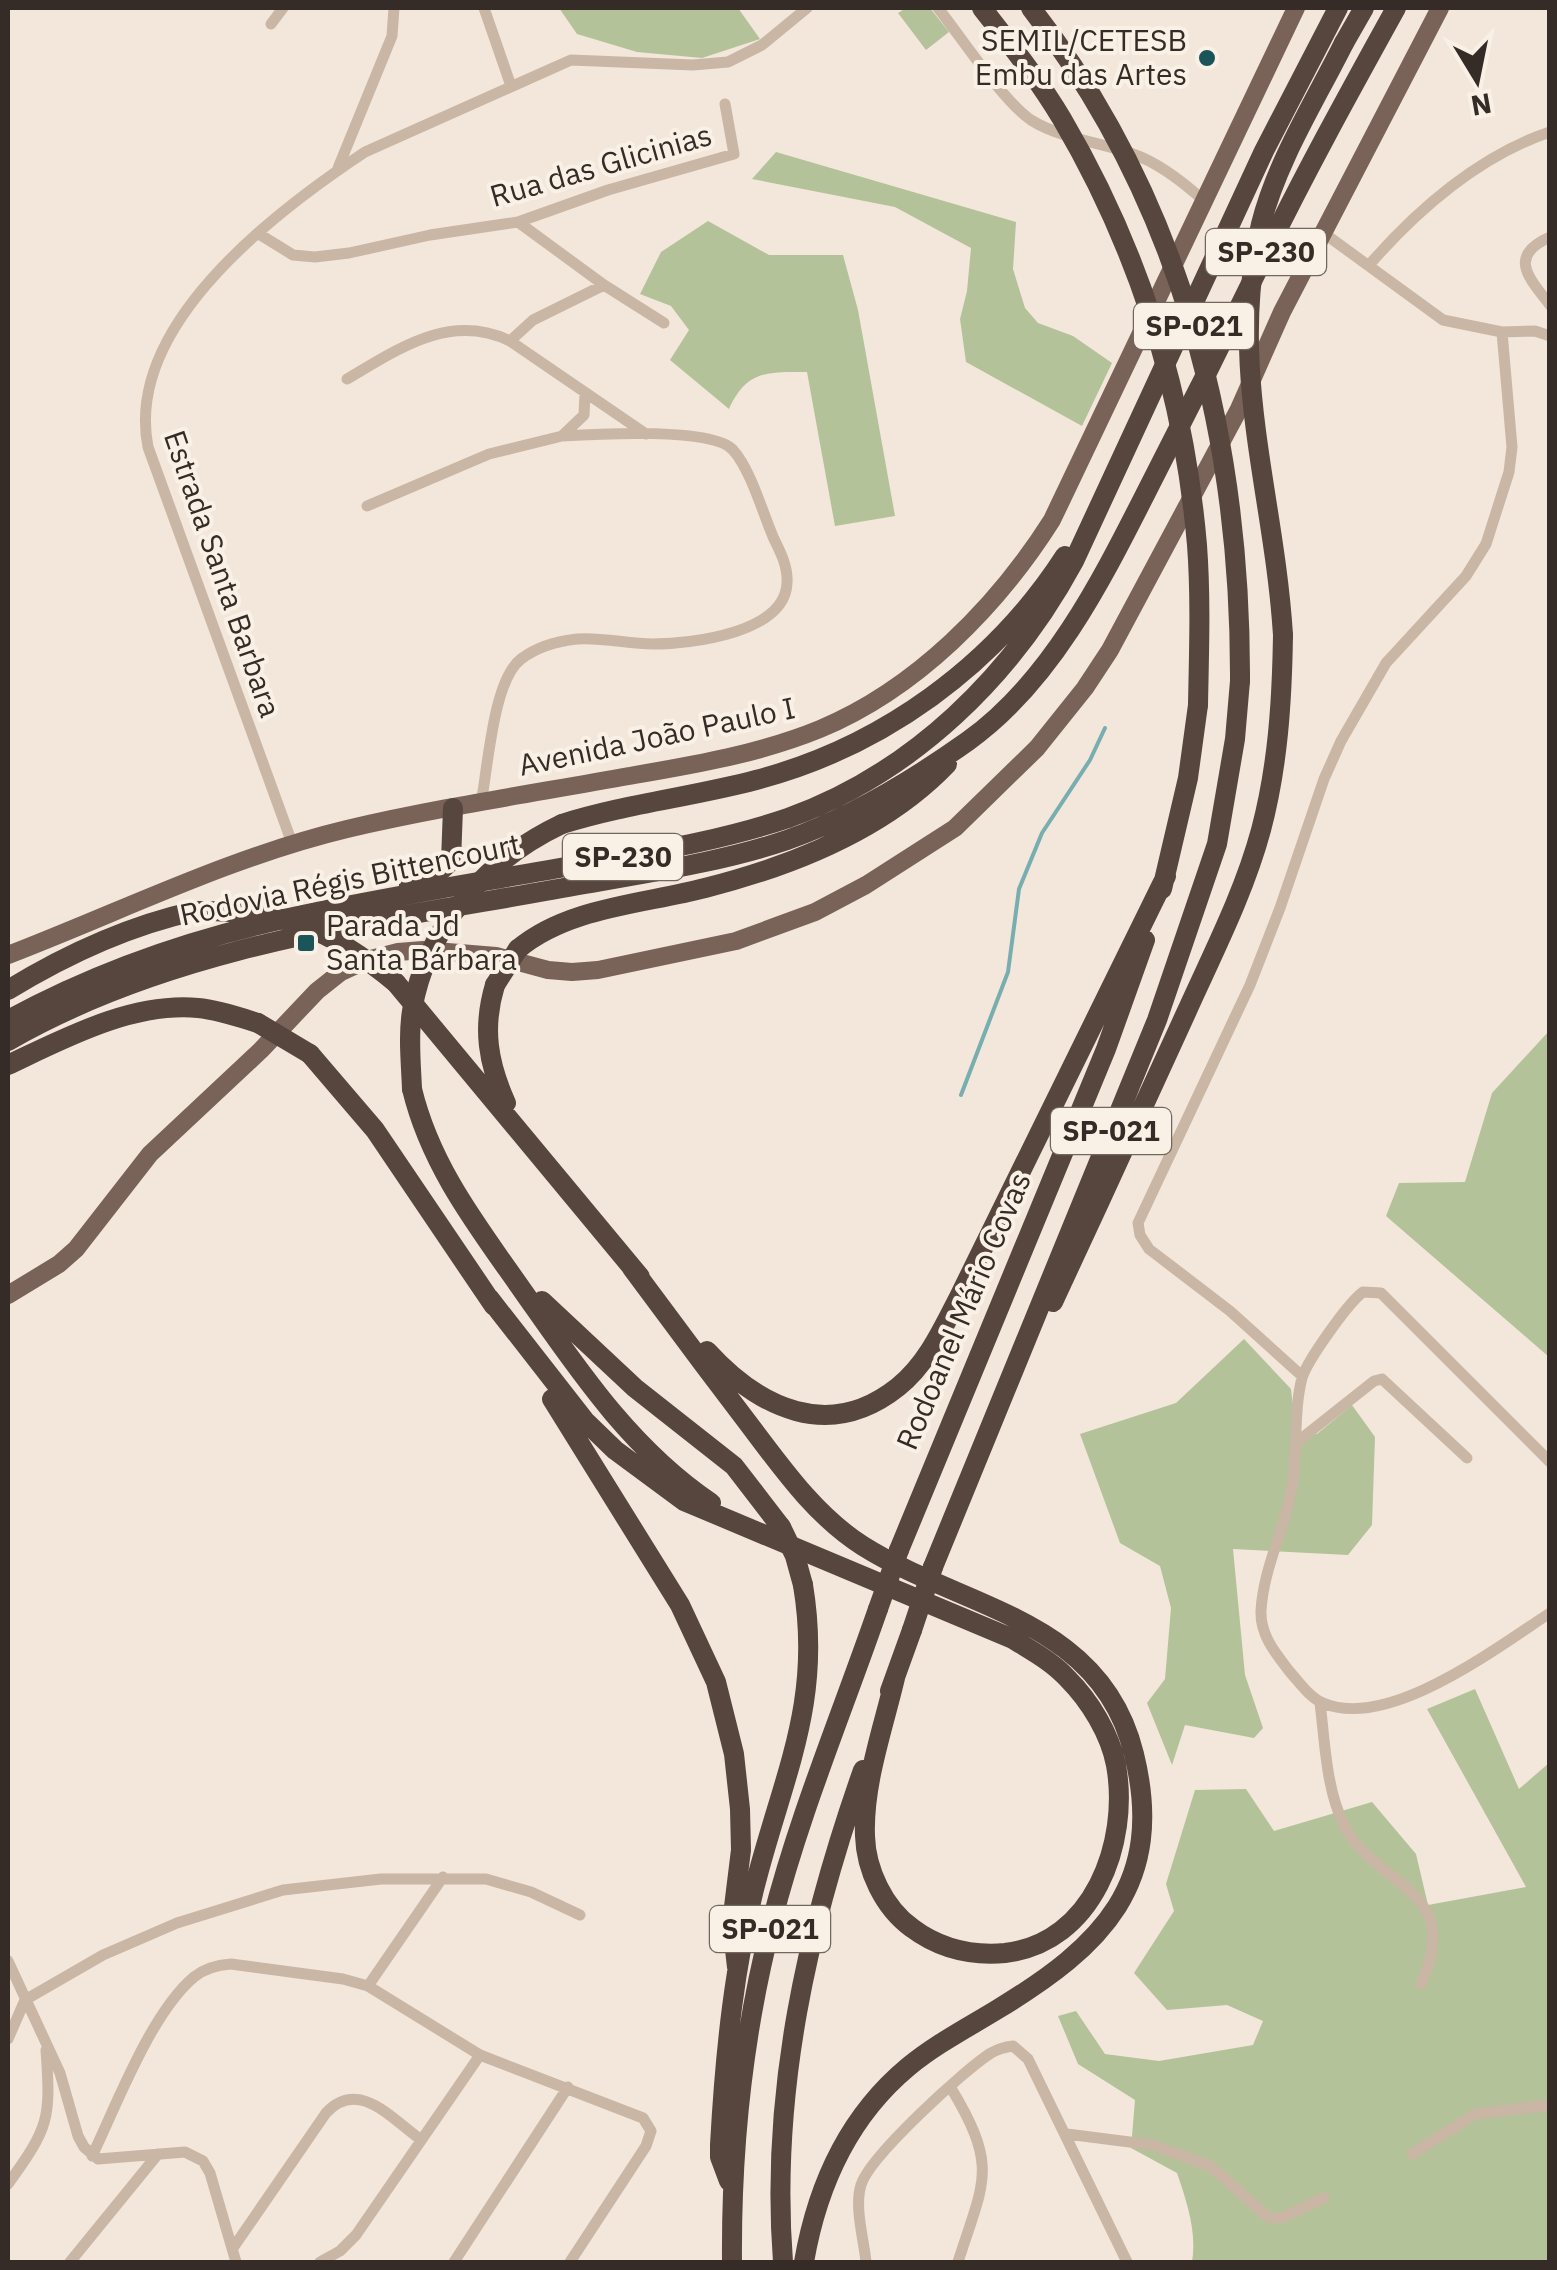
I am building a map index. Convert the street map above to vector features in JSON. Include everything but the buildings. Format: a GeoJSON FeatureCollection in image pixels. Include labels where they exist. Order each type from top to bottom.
{"type":"FeatureCollection","features":[{"type":"Feature","properties":{"kind":"highway","name":"Rodoanel Mário Covas"},"geometry":{"type":"LineString","coordinates":[[732,2262],[732,2190],[749,2024],[772,1918],[899,1550],[1106,1049],[1166,876],[1188,778],[1198,705],[1197,547],[1175,398],[1157,328],[1125,245],[1062,118],[982,8]]}},
{"type":"Feature","properties":{"kind":"highway","name":"SP-021"},"geometry":{"type":"LineString","coordinates":[[783,2262],[783,2120],[793,2024],[821,1899],[933,1568],[1138,1068],[1211,862],[1226,795],[1240,681],[1240,615],[1228,489],[1201,348],[1159,226],[1107,121],[1055,38],[1031,8]]}},
{"type":"Feature","properties":{"kind":"highway","name":"Rodovia Régis Bittencourt"},"geometry":{"type":"LineString","coordinates":[[8,1020],[102,973],[162,950],[301,915],[690,844],[790,817],[893,764],[944,726],[1004,667],[1054,599],[1264,150],[1338,8]]}},
{"type":"Feature","properties":{"kind":"highway"},"geometry":{"type":"LineString","coordinates":[[992,1425],[1076,1254],[1240,892],[1260,832],[1282,706],[1283,635],[1274,541],[1250,395],[1247,332],[1251,276],[1262,220],[1286,159],[1364,8]]}},
{"type":"Feature","properties":{"kind":"highway","name":"Rodovia Régis Bittencourt"},"geometry":{"type":"LineString","coordinates":[[8,1041],[82,1005],[199,962],[288,939],[650,872],[780,842],[868,802],[969,741],[1003,712],[1049,660],[1112,561],[1298,186],[1396,8]]}},
{"type":"Feature","properties":{"kind":"highway"},"geometry":{"type":"LineString","coordinates":[[895,1678],[869,1790],[865,1837],[872,1870],[890,1906],[903,1922],[936,1944],[967,1953],[1016,1952],[1050,1939],[1078,1917],[1094,1892],[1110,1857],[1119,1818],[1116,1764],[1084,1697],[1043,1657],[1013,1639],[694,1492],[638,1443],[576,1366],[435,1158],[421,1127],[412,1089],[412,1012],[423,968],[444,926],[491,871],[562,824],[760,779],[812,763],[888,726],[941,691],[1000,636],[1057,568],[1106,491]]}},
{"type":"Feature","properties":{"kind":"highway"},"geometry":{"type":"LineString","coordinates":[[516,1128],[492,1067],[486,1037],[488,1010],[496,986],[518,949],[556,925],[775,868],[825,847],[888,812],[931,781],[969,741]]}},
{"type":"Feature","properties":{"kind":"highway"},"geometry":{"type":"LineString","coordinates":[[301,915],[438,874],[451,861],[453,808]]}},
{"type":"Feature","properties":{"kind":"highway"},"geometry":{"type":"LineString","coordinates":[[8,990],[116,934],[195,910],[241,910],[285,918],[320,931],[359,952],[396,983],[632,1268],[716,1362],[761,1399],[783,1408],[825,1415],[876,1401],[899,1386],[936,1341],[1166,876]]}},
{"type":"Feature","properties":{"kind":"highway"},"geometry":{"type":"LineString","coordinates":[[8,1065],[105,1023],[171,1008],[200,1008],[258,1023],[310,1054],[375,1130],[489,1298],[680,1605],[716,1682],[734,1754],[740,1809],[740,1864],[732,1922],[737,1967]]}},
{"type":"Feature","properties":{"kind":"highway"},"geometry":{"type":"LineString","coordinates":[[502,1261],[635,1388],[734,1466],[775,1532],[795,1556],[803,1585],[810,1624],[808,1687],[737,1967],[720,2145],[720,2157],[732,2190]]}},
{"type":"Feature","properties":{"kind":"highway"},"geometry":{"type":"LineString","coordinates":[[632,1268],[768,1450],[827,1518],[892,1563],[1015,1616],[1079,1659],[1114,1702],[1126,1726],[1140,1780],[1141,1846],[1124,1895],[1110,1918],[1072,1960],[933,2048],[883,2090],[837,2154],[823,2185],[804,2262]]}},
{"type":"Feature","properties":{"kind":"highway"},"geometry":{"type":"LineString","coordinates":[[489,1298],[559,1392],[614,1450],[684,1501],[775,1532]]}},
{"type":"Feature","properties":{"kind":"main road","name":"Avenida João Paulo I"},"geometry":{"type":"LineString","coordinates":[[8,955],[292,843],[453,808],[677,768],[780,744],[823,728],[869,704],[954,638],[1008,584],[1052,520],[1296,8]]}},
{"type":"Feature","properties":{"kind":"main road"},"geometry":{"type":"LineString","coordinates":[[8,1295],[76,1249],[150,1154],[341,972],[367,960],[424,950],[496,956],[572,972],[736,942],[815,912],[866,885],[955,828],[1046,737],[1110,650],[1239,409],[1282,312],[1440,8]]}},
{"type":"Feature","properties":{"kind":"street"},"geometry":{"type":"LineString","coordinates":[[271,24],[282,8]]}},
{"type":"Feature","properties":{"kind":"street"},"geometry":{"type":"LineString","coordinates":[[337,171],[392,36],[394,8]]}},
{"type":"Feature","properties":{"kind":"street"},"geometry":{"type":"LineString","coordinates":[[484,8],[511,86]]}},
{"type":"Feature","properties":{"kind":"street","name":"Estrada Santa Barbara"},"geometry":{"type":"LineString","coordinates":[[292,843],[160,486],[144,426],[150,386],[177,326],[208,283],[260,234],[366,152],[554,66],[582,59],[693,65],[728,62],[762,46],[807,8]]}},
{"type":"Feature","properties":{"kind":"street"},"geometry":{"type":"LineString","coordinates":[[938,8],[1013,102],[1033,121],[1136,154],[1204,200]]}},
{"type":"Feature","properties":{"kind":"street","name":"Rua das Glicinias"},"geometry":{"type":"LineString","coordinates":[[260,234],[284,251],[316,257],[442,232],[518,222],[608,190],[734,154],[724,104]]}},
{"type":"Feature","properties":{"kind":"street"},"geometry":{"type":"LineString","coordinates":[[1370,264],[1424,208],[1509,151],[1550,132]]}},
{"type":"Feature","properties":{"kind":"street"},"geometry":{"type":"LineString","coordinates":[[518,222],[604,286],[664,323]]}},
{"type":"Feature","properties":{"kind":"street"},"geometry":{"type":"LineString","coordinates":[[1325,234],[1442,320],[1502,332],[1534,331],[1550,336]]}},
{"type":"Feature","properties":{"kind":"street"},"geometry":{"type":"LineString","coordinates":[[1550,238],[1534,245],[1524,259],[1526,271],[1550,305]]}},
{"type":"Feature","properties":{"kind":"street"},"geometry":{"type":"LineString","coordinates":[[510,341],[533,320],[604,286]]}},
{"type":"Feature","properties":{"kind":"street"},"geometry":{"type":"LineString","coordinates":[[347,380],[399,348],[444,332],[474,330],[510,341],[646,434]]}},
{"type":"Feature","properties":{"kind":"street"},"geometry":{"type":"LineString","coordinates":[[1302,1376],[1230,1311],[1149,1249],[1140,1236],[1138,1223],[1250,985],[1341,740],[1386,663],[1466,576],[1486,544],[1501,502],[1512,447],[1502,332]]}},
{"type":"Feature","properties":{"kind":"street"},"geometry":{"type":"LineString","coordinates":[[562,436],[584,415],[585,393]]}},
{"type":"Feature","properties":{"kind":"street"},"geometry":{"type":"LineString","coordinates":[[367,506],[488,454],[562,436],[646,434],[708,438],[729,445],[736,453],[785,567],[785,592],[772,614],[760,621],[707,639],[648,644],[582,638],[554,643],[522,658],[502,687],[482,803]]}},
{"type":"Feature","properties":{"kind":"street"},"geometry":{"type":"LineString","coordinates":[[1550,1462],[1381,1293],[1363,1292],[1351,1301],[1302,1376],[1285,1520],[1261,1612],[1270,1644],[1299,1683],[1320,1702],[1358,1710],[1402,1698],[1448,1676],[1550,1613]]}},
{"type":"Feature","properties":{"kind":"street"},"geometry":{"type":"LineString","coordinates":[[1297,1442],[1374,1381],[1382,1380],[1467,1458]]}},
{"type":"Feature","properties":{"kind":"street"},"geometry":{"type":"LineString","coordinates":[[1320,1702],[1326,1758],[1343,1824],[1366,1853],[1409,1890],[1428,1919],[1434,1947],[1421,1984]]}},
{"type":"Feature","properties":{"kind":"street"},"geometry":{"type":"LineString","coordinates":[[368,1986],[443,1878]]}},
{"type":"Feature","properties":{"kind":"street"},"geometry":{"type":"LineString","coordinates":[[8,2039],[26,2000],[103,1955],[218,1908],[284,1890],[443,1878],[506,1883],[580,1915]]}},
{"type":"Feature","properties":{"kind":"street"},"geometry":{"type":"LineString","coordinates":[[8,1960],[60,2073],[78,2136],[92,2156],[112,2159],[185,2152],[204,2161],[236,2262]]}},
{"type":"Feature","properties":{"kind":"street"},"geometry":{"type":"LineString","coordinates":[[92,2156],[151,2034],[193,1978],[206,1970],[231,1964],[343,1979],[368,1986],[480,2056],[643,2118],[651,2131],[646,2146],[570,2262]]}},
{"type":"Feature","properties":{"kind":"street"},"geometry":{"type":"LineString","coordinates":[[8,2184],[44,2129],[49,2095],[45,2041]]}},
{"type":"Feature","properties":{"kind":"street"},"geometry":{"type":"LineString","coordinates":[[866,2262],[859,2200],[862,2181],[882,2154],[951,2088],[992,2053],[1013,2046],[1028,2059],[1127,2262]]}},
{"type":"Feature","properties":{"kind":"street"},"geometry":{"type":"LineString","coordinates":[[320,2262],[340,2251],[356,2235],[480,2056]]}},
{"type":"Feature","properties":{"kind":"street"},"geometry":{"type":"LineString","coordinates":[[454,2262],[568,2088]]}},
{"type":"Feature","properties":{"kind":"street"},"geometry":{"type":"LineString","coordinates":[[951,2088],[977,2134],[983,2186],[958,2262]]}},
{"type":"Feature","properties":{"kind":"street"},"geometry":{"type":"LineString","coordinates":[[233,2248],[304,2143],[341,2100],[366,2100],[420,2140]]}},
{"type":"Feature","properties":{"kind":"street"},"geometry":{"type":"LineString","coordinates":[[1412,2154],[1475,2114],[1550,2104]]}},
{"type":"Feature","properties":{"kind":"street"},"geometry":{"type":"LineString","coordinates":[[1067,2134],[1153,2145],[1210,2166],[1268,2218],[1282,2218],[1324,2198]]}},
{"type":"Feature","properties":{"kind":"street"},"geometry":{"type":"LineString","coordinates":[[70,2262],[158,2154]]}},
{"type":"Feature","properties":{"kind":"green space"},"geometry":{"type":"Polygon","coordinates":[[[559,8],[738,8],[760,39],[702,58],[637,52],[577,34],[559,8]]]}},
{"type":"Feature","properties":{"kind":"green space"},"geometry":{"type":"Polygon","coordinates":[[[906,8],[930,8],[949,32],[926,50],[898,13],[906,8]]]}},
{"type":"Feature","properties":{"kind":"green space"},"geometry":{"type":"Polygon","coordinates":[[[776,152],[1016,222],[1013,269],[1025,308],[1038,323],[1073,336],[1112,363],[1082,426],[966,362],[960,319],[971,248],[895,207],[752,179],[776,152]]]}},
{"type":"Feature","properties":{"kind":"green space"},"geometry":{"type":"Polygon","coordinates":[[[708,221],[769,255],[843,255],[858,310],[895,516],[835,526],[807,372],[769,373],[751,380],[729,409],[670,360],[689,330],[671,306],[640,294],[661,252],[708,221]]]}},
{"type":"Feature","properties":{"kind":"green space"},"geometry":{"type":"Polygon","coordinates":[[[1549,1031],[1549,1357],[1386,1216],[1399,1183],[1465,1182],[1492,1093],[1549,1031]]]}},
{"type":"Feature","properties":{"kind":"green space"},"geometry":{"type":"Polygon","coordinates":[[[1244,1339],[1291,1389],[1296,1435],[1317,1434],[1352,1405],[1375,1437],[1372,1525],[1348,1555],[1233,1549],[1245,1675],[1263,1728],[1254,1738],[1185,1725],[1172,1765],[1147,1703],[1165,1679],[1171,1608],[1160,1566],[1120,1543],[1080,1434],[1176,1403],[1244,1339]]]}},
{"type":"Feature","properties":{"kind":"green space"},"geometry":{"type":"Polygon","coordinates":[[[1475,1689],[1519,1789],[1549,1763],[1549,2262],[1192,2262],[1192,2228],[1177,2173],[1131,2148],[1135,2100],[1078,2064],[1058,2016],[1076,2011],[1105,2054],[1159,2061],[1253,2045],[1263,2021],[1227,2005],[1167,2010],[1134,1973],[1174,1911],[1166,1884],[1195,1790],[1246,1789],[1274,1831],[1372,1802],[1416,1854],[1428,1905],[1526,1887],[1427,1709],[1475,1689]]]}},
{"type":"Feature","properties":{"kind":"waterway"},"geometry":{"type":"LineString","coordinates":[[961,1095],[1008,972],[1019,889],[1042,833],[1090,760],[1105,728]]}},
{"type":"Feature","properties":{"kind":"place","name":"SEMIL/CETESB Embu das Artes"},"geometry":{"type":"Point","coordinates":[1207,58]}},
{"type":"Feature","properties":{"kind":"place","name":"Parada Jd Santa Bárbara"},"geometry":{"type":"Point","coordinates":[306,943]}}]}
